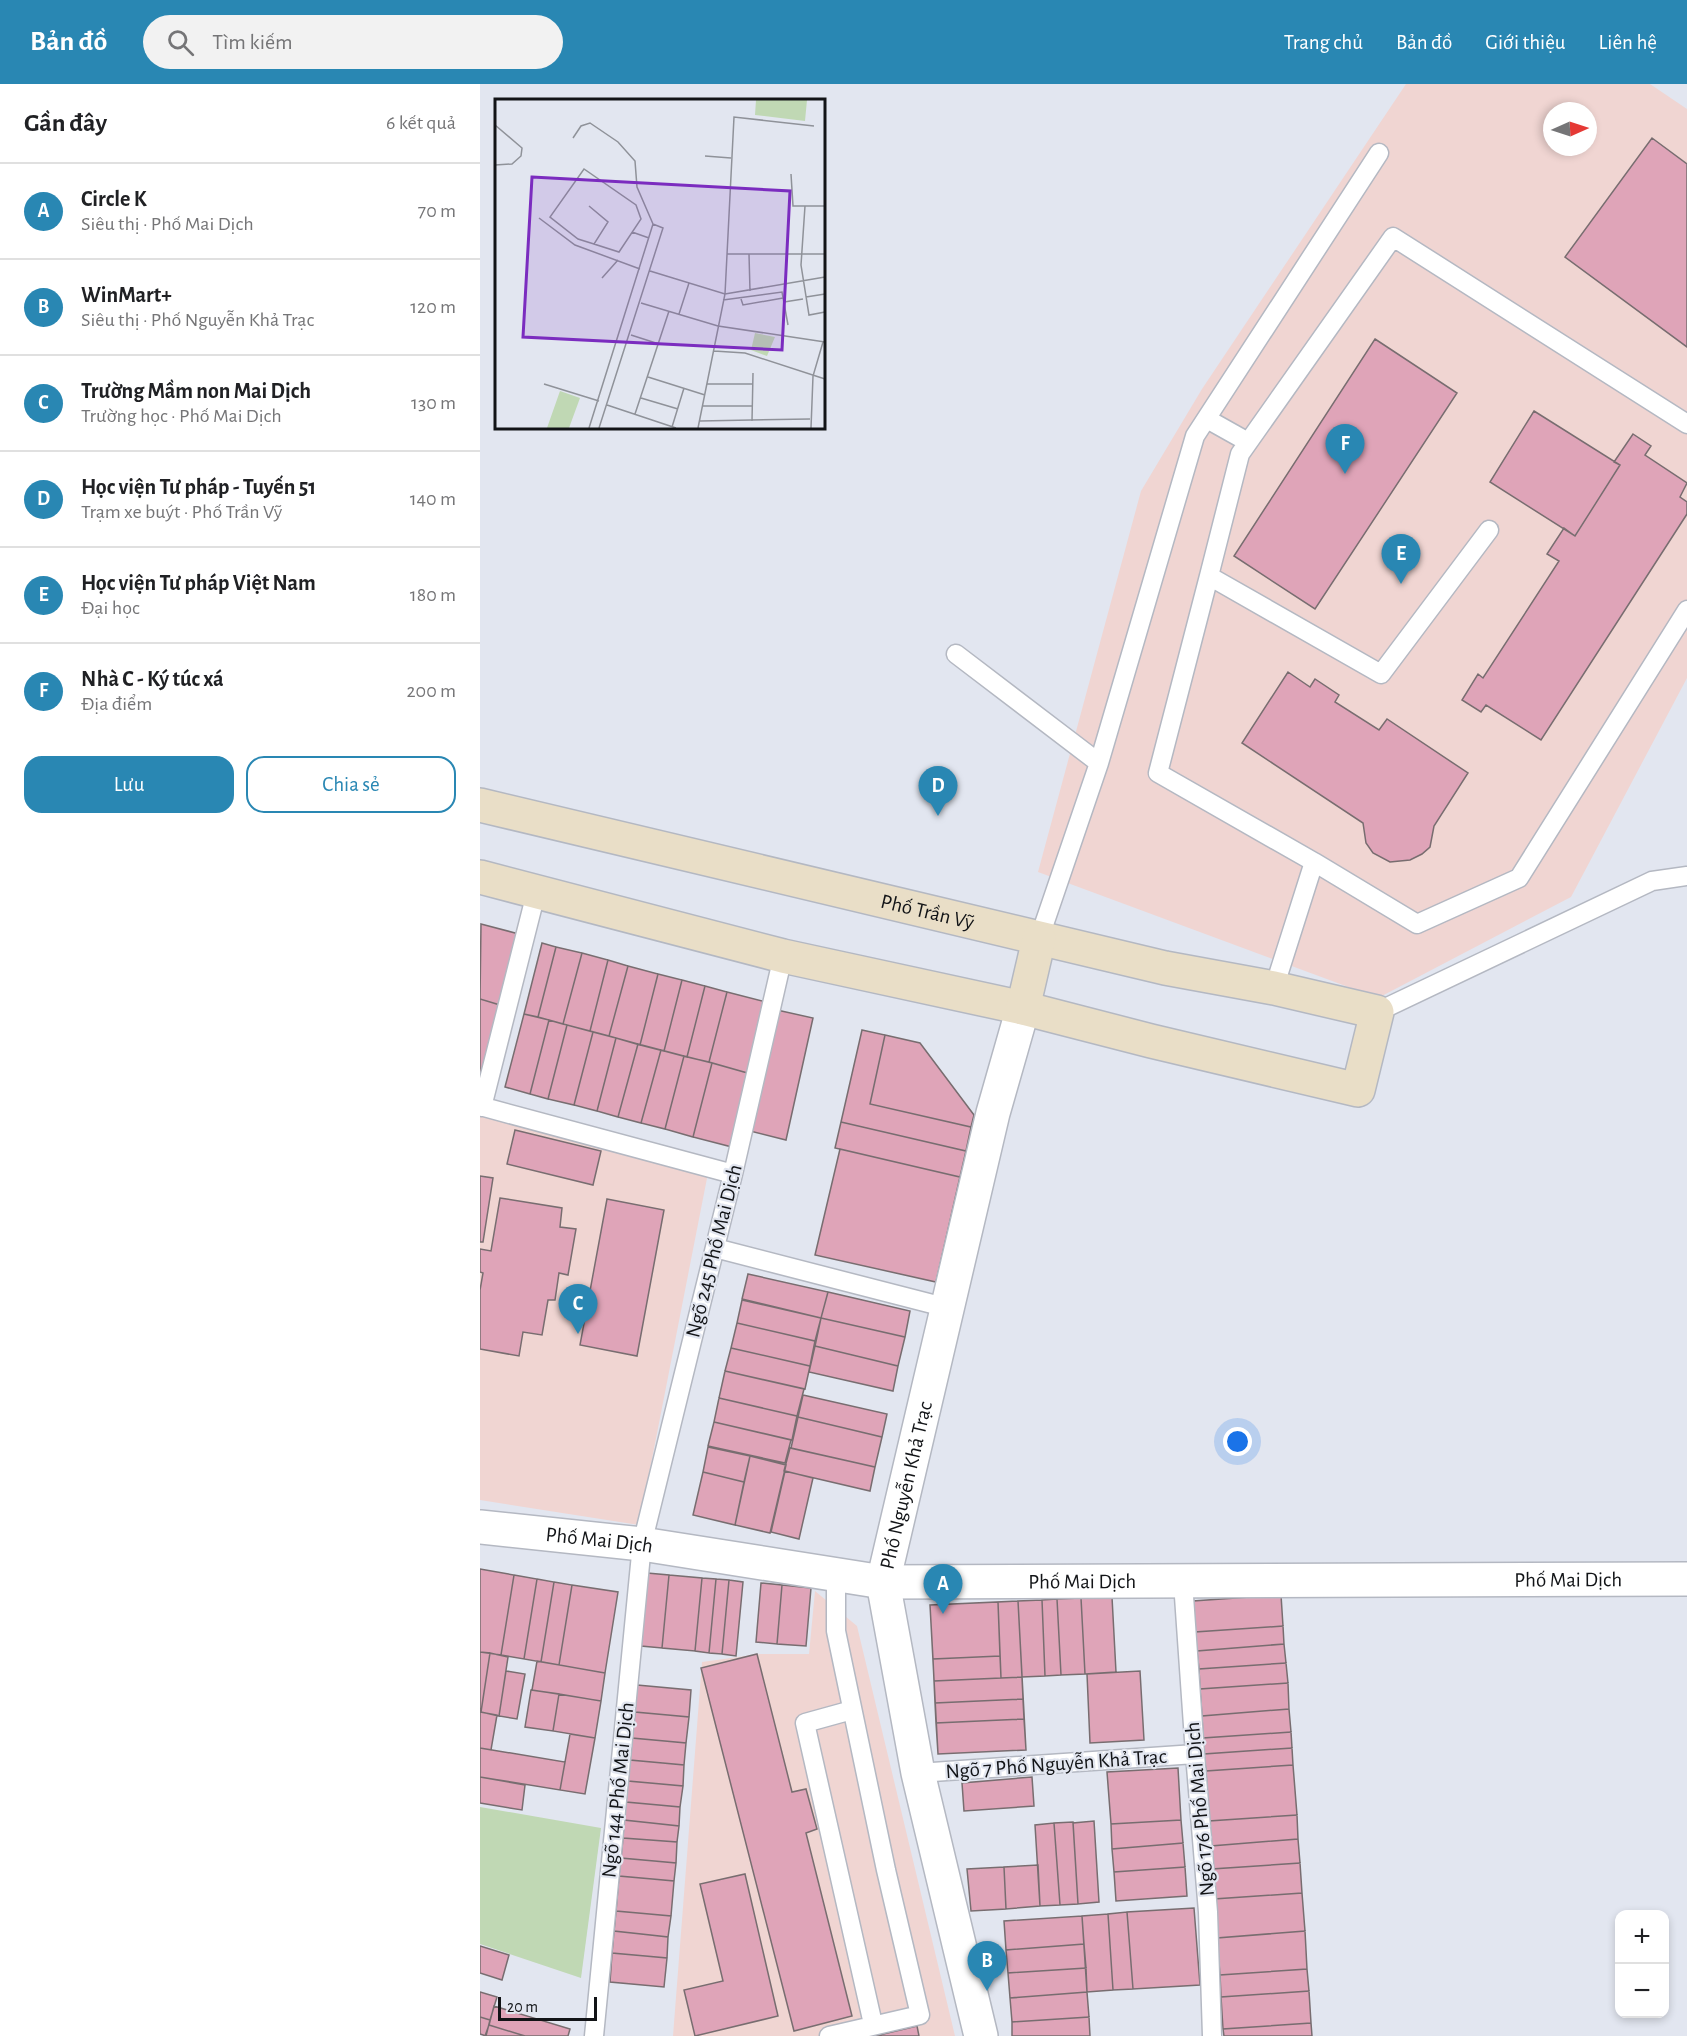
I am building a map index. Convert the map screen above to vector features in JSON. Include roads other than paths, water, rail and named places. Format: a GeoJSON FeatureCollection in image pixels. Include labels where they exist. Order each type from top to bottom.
{"type":"FeatureCollection","features":[{"type":"Feature","properties":{"kind":"main road","name":"Phố Trần Vỹ"},"geometry":{"type":"LineString","coordinates":[[480,805],[1039,939],[1377,1012]]}},
{"type":"Feature","properties":{"kind":"main road"},"geometry":{"type":"LineString","coordinates":[[480,877],[783,956],[1023,1008],[1358,1090],[1377,1012]]}},
{"type":"Feature","properties":{"kind":"main road"},"geometry":{"type":"LineString","coordinates":[[1023,1008],[1039,939]]}},
{"type":"Feature","properties":{"kind":"street","name":"Phố Nguyễn Khả Trạc"},"geometry":{"type":"LineString","coordinates":[[981,2036],[918,1773],[883,1582],[993,1113],[1023,1008]]}},
{"type":"Feature","properties":{"kind":"street","name":"Phố Mai Dịch"},"geometry":{"type":"LineString","coordinates":[[480,1527],[642,1544],[883,1582],[1687,1579]]}},
{"type":"Feature","properties":{"kind":"lane"},"geometry":{"type":"LineString","coordinates":[[1039,939],[1099,763],[1195,436],[1380,153]]}},
{"type":"Feature","properties":{"kind":"lane"},"geometry":{"type":"LineString","coordinates":[[1687,424],[1393,237],[1240,454],[1158,773],[1417,924],[1518,878],[1687,610]]}},
{"type":"Feature","properties":{"kind":"lane"},"geometry":{"type":"LineString","coordinates":[[1207,419],[1248,442]]}},
{"type":"Feature","properties":{"kind":"lane"},"geometry":{"type":"LineString","coordinates":[[1209,576],[1381,674],[1489,530]]}},
{"type":"Feature","properties":{"kind":"lane"},"geometry":{"type":"LineString","coordinates":[[956,654],[1099,763]]}},
{"type":"Feature","properties":{"kind":"lane"},"geometry":{"type":"LineString","coordinates":[[1274,988],[1314,862]]}},
{"type":"Feature","properties":{"kind":"lane"},"geometry":{"type":"LineString","coordinates":[[1377,1012],[1652,881],[1687,876]]}},
{"type":"Feature","properties":{"kind":"lane"},"geometry":{"type":"LineString","coordinates":[[536,893],[481,1107],[733,1174]]}},
{"type":"Feature","properties":{"kind":"lane","name":"Ngõ 245 Phố Mai Dịch"},"geometry":{"type":"LineString","coordinates":[[642,1544],[733,1174],[783,956]]}},
{"type":"Feature","properties":{"kind":"lane"},"geometry":{"type":"LineString","coordinates":[[715,1248],[948,1308]]}},
{"type":"Feature","properties":{"kind":"lane","name":"Ngõ 144 Phố Mai Dịch"},"geometry":{"type":"LineString","coordinates":[[594,2036],[642,1544]]}},
{"type":"Feature","properties":{"kind":"lane"},"geometry":{"type":"LineString","coordinates":[[836,1574],[836,1631],[920,2015],[873,2024],[839,2035]]}},
{"type":"Feature","properties":{"kind":"lane","name":"Ngõ 176 Phố Mai Dịch"},"geometry":{"type":"LineString","coordinates":[[1184,1582],[1208,1912],[1212,2036]]}},
{"type":"Feature","properties":{"kind":"lane"},"geometry":{"type":"LineString","coordinates":[[852,1710],[805,1723],[873,2024]]}},
{"type":"Feature","properties":{"kind":"lane","name":"Ngõ 7 Phố Nguyễn Khả Trạc"},"geometry":{"type":"LineString","coordinates":[[918,1773],[1195,1754]]}},
{"type":"Feature","properties":{"kind":"place","name":"Nhà C - Ký túc xá"},"geometry":{"type":"Point","coordinates":[1345,474]}},
{"type":"Feature","properties":{"kind":"place","name":"Học viện Tư pháp Việt Nam"},"geometry":{"type":"Point","coordinates":[1401,584]}},
{"type":"Feature","properties":{"kind":"place","name":"Học viện Tư pháp - Tuyến 51"},"geometry":{"type":"Point","coordinates":[938,816]}},
{"type":"Feature","properties":{"kind":"place","name":"Trường Mầm non Mai Dịch"},"geometry":{"type":"Point","coordinates":[578,1334]}},
{"type":"Feature","properties":{"kind":"place","name":"Circle K"},"geometry":{"type":"Point","coordinates":[943,1614]}},
{"type":"Feature","properties":{"kind":"place","name":"WinMart+"},"geometry":{"type":"Point","coordinates":[987,1991]}}]}
